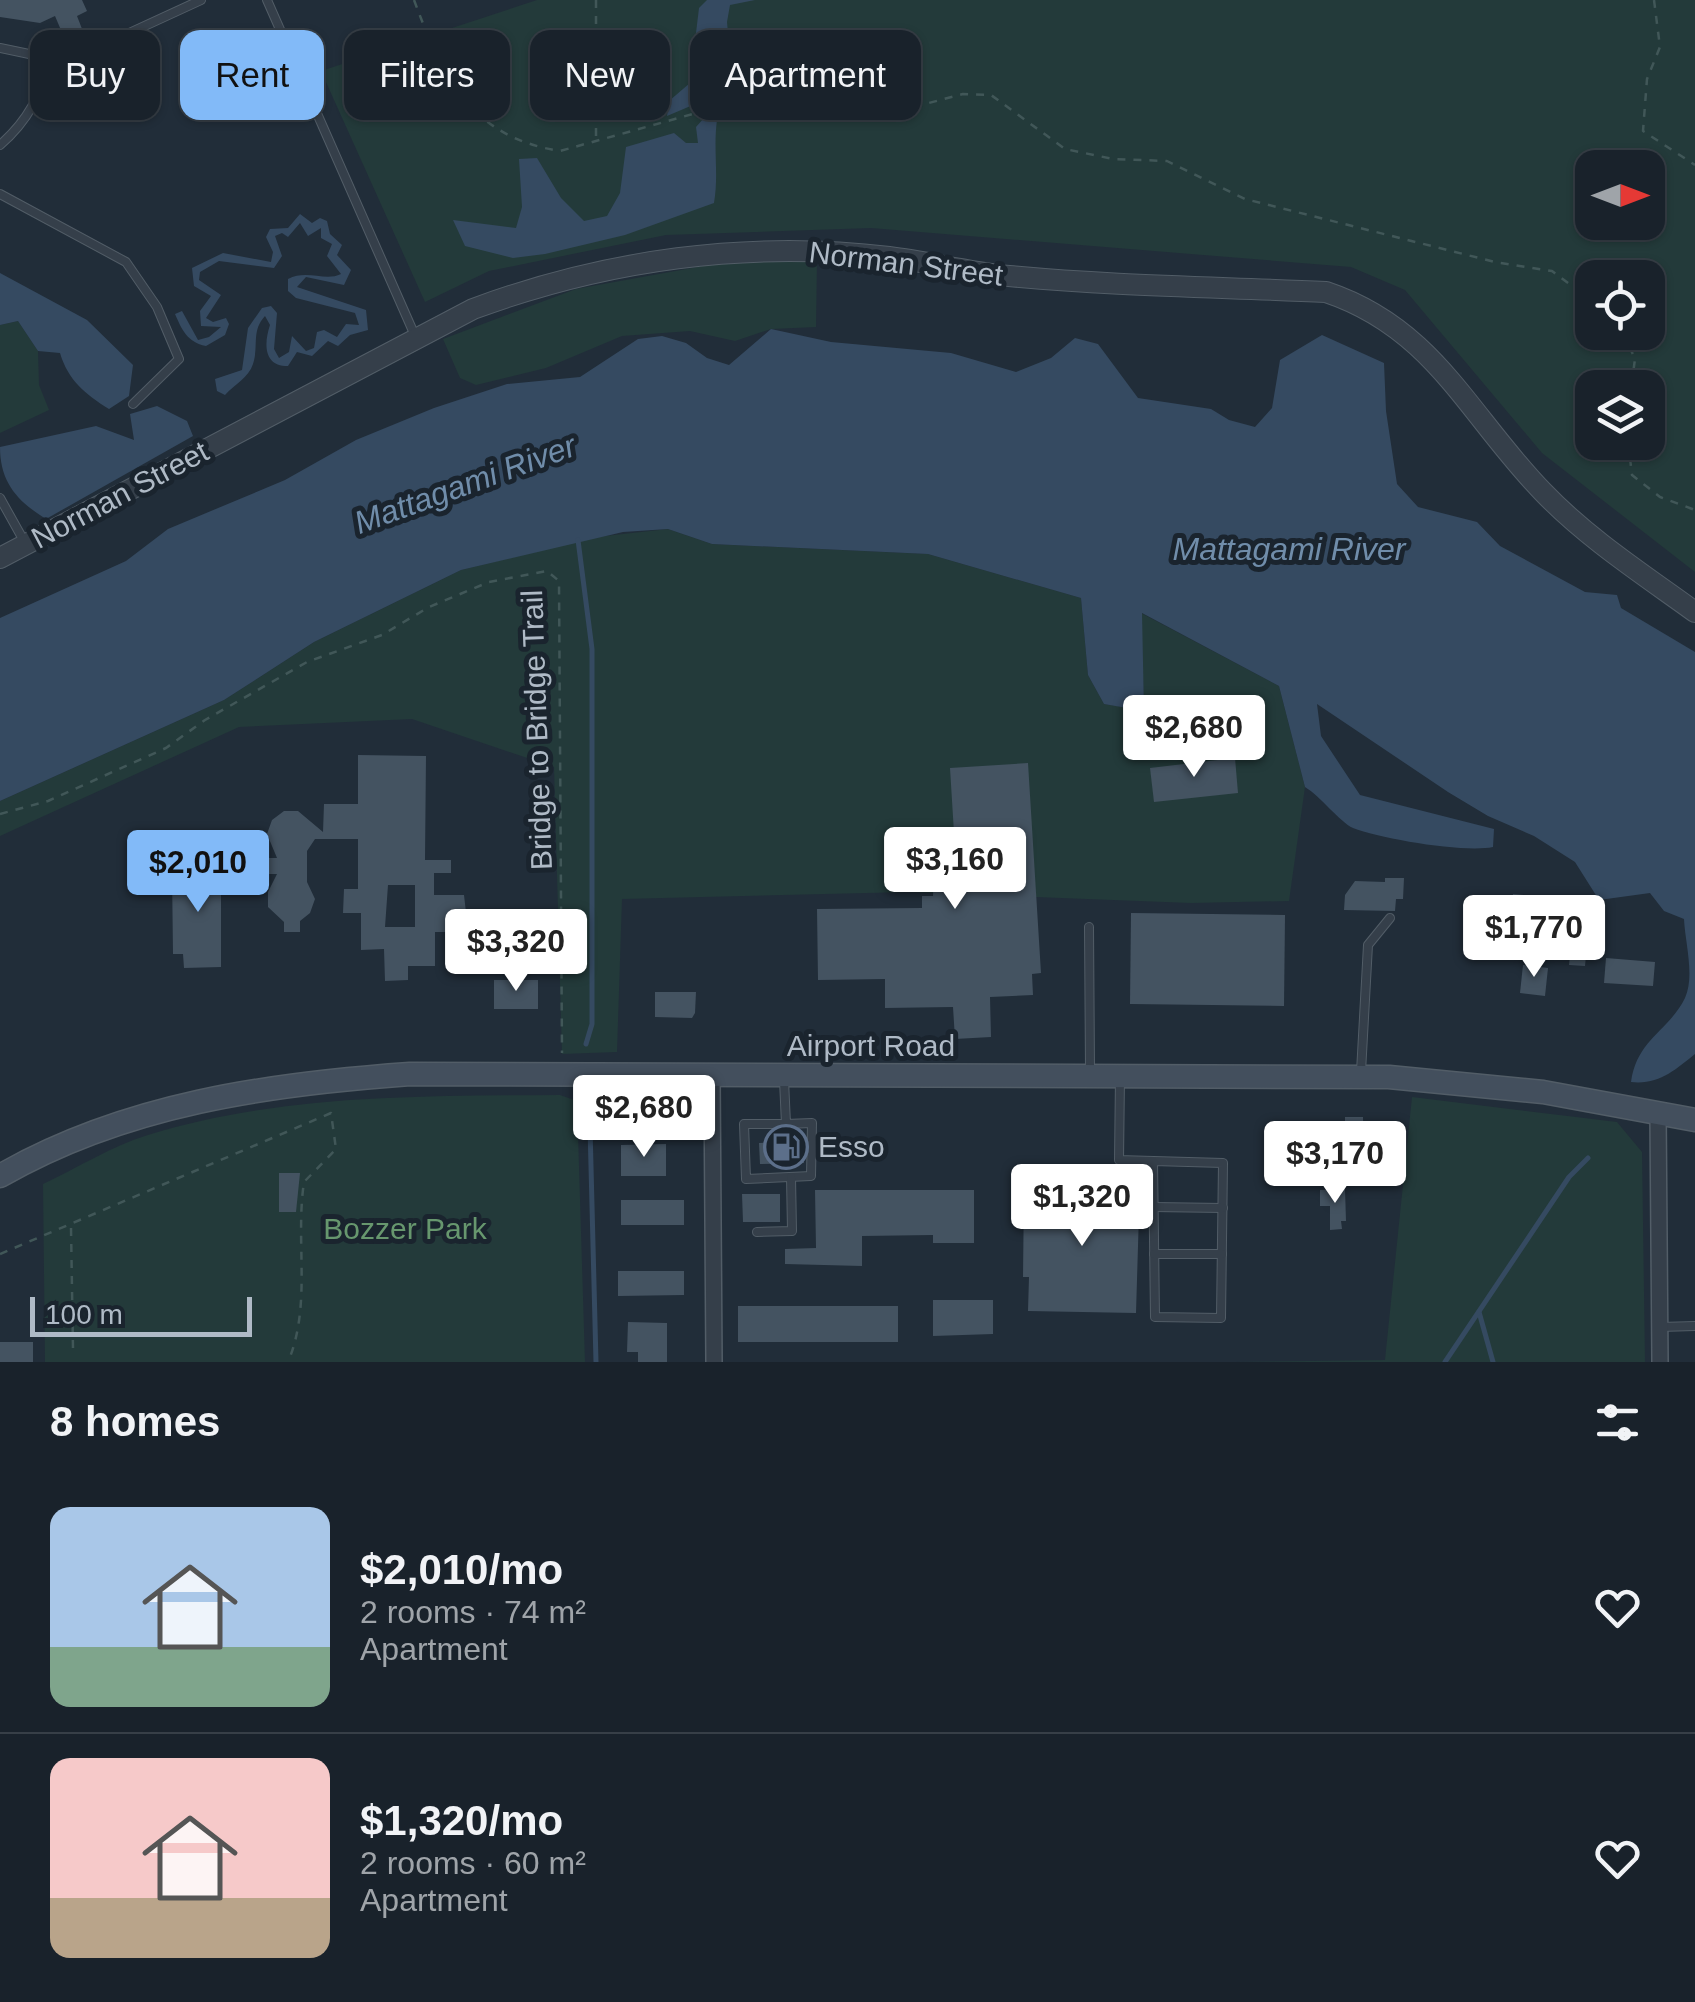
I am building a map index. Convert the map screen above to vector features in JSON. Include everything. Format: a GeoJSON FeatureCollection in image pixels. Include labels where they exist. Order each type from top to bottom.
{"type":"FeatureCollection","features":[{"type":"Feature","properties":{"kind":"main road","name":"Airport Road"},"geometry":{"type":"LineString","coordinates":[[0,1176],[111,1127],[188,1102],[265,1088],[410,1074],[1361,1077],[1466,1082],[1695,1120]]}},
{"type":"Feature","properties":{"kind":"street","name":"Norman Street"},"geometry":{"type":"LineString","coordinates":[[0,558],[473,309],[540,284],[684,256],[790,250],[888,257],[1003,276],[1096,284],[1326,292],[1362,304],[1394,323],[1440,367],[1492,436],[1546,496],[1695,612]]}},
{"type":"Feature","properties":{"kind":"street"},"geometry":{"type":"LineString","coordinates":[[712,1076],[714,1362]]}},
{"type":"Feature","properties":{"kind":"street"},"geometry":{"type":"LineString","coordinates":[[1658,1113],[1660,1362]]}},
{"type":"Feature","properties":{"kind":"lane"},"geometry":{"type":"LineString","coordinates":[[172,0],[177,11]]}},
{"type":"Feature","properties":{"kind":"lane"},"geometry":{"type":"LineString","coordinates":[[136,30],[200,0]]}},
{"type":"Feature","properties":{"kind":"lane"},"geometry":{"type":"LineString","coordinates":[[267,0],[416,338]]}},
{"type":"Feature","properties":{"kind":"lane"},"geometry":{"type":"LineString","coordinates":[[0,48],[30,54]]}},
{"type":"Feature","properties":{"kind":"lane"},"geometry":{"type":"LineString","coordinates":[[0,145],[30,113]]}},
{"type":"Feature","properties":{"kind":"lane"},"geometry":{"type":"LineString","coordinates":[[0,194],[126,262],[158,306],[180,359],[133,404]]}},
{"type":"Feature","properties":{"kind":"lane"},"geometry":{"type":"LineString","coordinates":[[0,498],[26,545]]}},
{"type":"Feature","properties":{"kind":"lane"},"geometry":{"type":"LineString","coordinates":[[1361,1077],[1368,945],[1390,918]]}},
{"type":"Feature","properties":{"kind":"lane"},"geometry":{"type":"LineString","coordinates":[[1089,927],[1090,1075]]}},
{"type":"Feature","properties":{"kind":"lane"},"geometry":{"type":"LineString","coordinates":[[1120,1075],[1119,1160],[1223,1162],[1221,1318],[1155,1317],[1153,1161]]}},
{"type":"Feature","properties":{"kind":"lane"},"geometry":{"type":"LineString","coordinates":[[784,1076],[786,1124]]}},
{"type":"Feature","properties":{"kind":"lane"},"geometry":{"type":"LineString","coordinates":[[812,1123],[811,1176],[746,1179],[744,1124],[786,1124],[812,1123]]}},
{"type":"Feature","properties":{"kind":"lane"},"geometry":{"type":"LineString","coordinates":[[757,1232],[792,1231],[791,1177]]}},
{"type":"Feature","properties":{"kind":"lane"},"geometry":{"type":"LineString","coordinates":[[1153,1207],[1223,1208]]}},
{"type":"Feature","properties":{"kind":"lane"},"geometry":{"type":"LineString","coordinates":[[1154,1254],[1222,1254]]}},
{"type":"Feature","properties":{"kind":"lane"},"geometry":{"type":"LineString","coordinates":[[1660,1326],[1695,1326]]}},
{"type":"Feature","properties":{"kind":"path"},"geometry":{"type":"LineString","coordinates":[[414,0],[470,112],[531,146],[560,151],[761,96],[786,112],[817,119],[872,118],[963,94],[992,96],[1065,149],[1112,159],[1167,160],[1245,199],[1495,262],[1552,271],[1575,288]]}},
{"type":"Feature","properties":{"kind":"path"},"geometry":{"type":"LineString","coordinates":[[596,0],[596,142]]}},
{"type":"Feature","properties":{"kind":"path"},"geometry":{"type":"LineString","coordinates":[[1654,0],[1660,47],[1648,79],[1643,130],[1695,165]]}},
{"type":"Feature","properties":{"kind":"path"},"geometry":{"type":"LineString","coordinates":[[1630,460],[1632,475],[1660,496],[1695,510]]}},
{"type":"Feature","properties":{"kind":"path","name":"Bridge to Bridge Trail"},"geometry":{"type":"LineString","coordinates":[[0,814],[48,801],[166,748],[204,720],[307,662],[382,635],[429,607],[489,582],[547,570],[559,581],[562,1074]]}},
{"type":"Feature","properties":{"kind":"path"},"geometry":{"type":"LineString","coordinates":[[0,1254],[331,1113],[336,1149],[304,1182],[298,1338],[288,1362]]}},
{"type":"Feature","properties":{"kind":"path"},"geometry":{"type":"LineString","coordinates":[[71,1227],[72,1349]]}},
{"type":"Feature","properties":{"kind":"green space"},"geometry":{"type":"Polygon","coordinates":[[[537,0],[1695,0],[1695,572],[1542,453],[1405,290],[1351,267],[871,228],[666,235],[489,271],[425,302],[324,78],[324,70],[344,63],[344,120],[510,120],[510,30],[446,30],[537,0]]]}},
{"type":"Feature","properties":{"kind":"green space"},"geometry":{"type":"Polygon","coordinates":[[[817,260],[816,327],[771,329],[735,341],[690,331],[622,336],[546,368],[476,385],[460,378],[443,339],[576,289],[725,262],[817,260]]]}},
{"type":"Feature","properties":{"kind":"green space"},"geometry":{"type":"Polygon","coordinates":[[[18,321],[38,351],[39,385],[49,410],[0,433],[0,325],[18,321]]]}},
{"type":"Feature","properties":{"kind":"green space"},"geometry":{"type":"Polygon","coordinates":[[[668,529],[712,544],[928,554],[1081,598],[1088,675],[1104,704],[1144,710],[1141,613],[1279,686],[1305,787],[1289,901],[1191,903],[909,892],[622,899],[617,1052],[562,1054],[554,767],[412,719],[239,727],[0,836],[0,801],[224,700],[314,642],[461,570],[596,537],[668,529]]]}},
{"type":"Feature","properties":{"kind":"green space","name":"Bozzer Park"},"geometry":{"type":"Polygon","coordinates":[[[560,1095],[577,1101],[585,1362],[45,1362],[43,1184],[148,1135],[249,1112],[352,1100],[560,1095]]]}},
{"type":"Feature","properties":{"kind":"green space"},"geometry":{"type":"Polygon","coordinates":[[[1412,1097],[1617,1122],[1642,1152],[1645,1362],[1234,1362],[1385,1360],[1412,1097]]]}},
{"type":"Feature","properties":{"kind":"water"},"geometry":{"type":"Polygon","coordinates":[[[707,0],[755,0],[730,5],[728,30],[696,30],[699,8],[707,0]]]}},
{"type":"Feature","properties":{"kind":"water"},"geometry":{"type":"Polygon","coordinates":[[[690,83],[690,106],[670,115],[670,100],[690,83]]]}},
{"type":"Feature","properties":{"kind":"water"},"geometry":{"type":"Polygon","coordinates":[[[702,120],[717,120],[714,203],[625,235],[513,258],[465,246],[453,220],[516,228],[522,207],[519,159],[537,158],[561,198],[584,221],[607,216],[620,193],[626,147],[674,133],[686,143],[698,143],[696,127],[702,120]]]}},
{"type":"Feature","properties":{"kind":"water"},"geometry":{"type":"Polygon","coordinates":[[[300,214],[312,223],[320,218],[327,221],[330,234],[342,245],[337,255],[351,270],[344,285],[306,277],[297,287],[366,310],[368,330],[350,335],[338,346],[328,341],[312,356],[297,352],[288,366],[280,365],[267,352],[270,325],[265,316],[258,327],[251,369],[225,395],[217,391],[215,379],[242,370],[248,328],[262,308],[271,306],[277,313],[274,349],[279,358],[289,352],[292,336],[306,351],[314,348],[317,332],[324,330],[337,337],[346,324],[359,325],[355,313],[296,298],[288,291],[288,279],[295,276],[341,274],[327,256],[332,244],[321,238],[321,228],[308,236],[300,223],[288,237],[282,233],[275,236],[282,256],[274,268],[219,261],[200,272],[199,280],[221,295],[206,318],[213,322],[226,318],[229,324],[225,335],[206,346],[190,338],[180,325],[175,314],[182,311],[198,340],[221,327],[201,326],[200,311],[211,296],[194,286],[192,268],[223,253],[271,262],[273,252],[266,237],[270,229],[288,228],[300,214]]]}},
{"type":"Feature","properties":{"kind":"water"},"geometry":{"type":"Polygon","coordinates":[[[0,273],[87,320],[133,365],[129,396],[109,409],[78,386],[60,353],[38,351],[18,321],[0,325],[0,273]]]}},
{"type":"Feature","properties":{"kind":"water","name":"Mattagami River"},"geometry":{"type":"Polygon","coordinates":[[[771,329],[831,342],[951,353],[1016,372],[1051,358],[1075,338],[1098,344],[1138,398],[1211,409],[1229,420],[1255,427],[1272,408],[1280,360],[1322,335],[1384,363],[1386,411],[1397,484],[1418,507],[1477,522],[1500,546],[1585,592],[1617,595],[1621,608],[1695,652],[1695,1054],[1658,1079],[1631,1082],[1646,1045],[1685,998],[1689,980],[1684,919],[1664,911],[1650,893],[1599,900],[1575,862],[1448,792],[1317,704],[1321,736],[1360,795],[1494,829],[1493,847],[1423,844],[1353,828],[1305,787],[1279,686],[1142,613],[1144,711],[1104,704],[1088,675],[1081,598],[928,554],[712,544],[668,529],[623,532],[461,570],[314,642],[224,700],[0,801],[0,618],[126,561],[168,529],[285,480],[356,440],[434,408],[507,384],[580,377],[638,339],[662,336],[686,343],[707,358],[729,365],[771,329]]]}},
{"type":"Feature","properties":{"kind":"water"},"geometry":{"type":"Polygon","coordinates":[[[157,406],[187,421],[193,436],[46,519],[19,498],[7,480],[0,447],[96,426],[134,440],[130,414],[157,406]]]}},
{"type":"Feature","properties":{"kind":"building"},"geometry":{"type":"Polygon","coordinates":[[[0,0],[82,0],[87,11],[77,16],[82,30],[61,30],[55,16],[40,23],[0,17],[0,0]]]}},
{"type":"Feature","properties":{"kind":"building"},"geometry":{"type":"Polygon","coordinates":[[[358,755],[426,756],[425,860],[451,860],[451,873],[434,873],[434,895],[464,895],[467,921],[483,921],[484,932],[435,932],[435,966],[408,966],[408,980],[385,981],[384,949],[361,950],[361,913],[343,913],[344,889],[358,889],[358,839],[315,839],[307,851],[307,882],[315,899],[310,913],[300,921],[300,932],[284,932],[284,922],[268,907],[268,892],[277,874],[266,874],[266,858],[277,858],[267,834],[272,820],[284,811],[298,811],[323,832],[324,804],[358,804],[358,755]],[[388,885],[385,927],[415,927],[415,885],[388,885]]]}},
{"type":"Feature","properties":{"kind":"building"},"geometry":{"type":"Polygon","coordinates":[[[1235,758],[1238,793],[1154,802],[1150,768],[1235,758]]]}},
{"type":"Feature","properties":{"kind":"building"},"geometry":{"type":"Polygon","coordinates":[[[1028,763],[1041,973],[1032,974],[1033,995],[990,997],[991,1037],[955,1039],[953,1007],[885,1008],[885,979],[818,980],[817,909],[922,908],[922,896],[933,896],[936,832],[954,833],[950,768],[1028,763]]]}},
{"type":"Feature","properties":{"kind":"building"},"geometry":{"type":"Polygon","coordinates":[[[189,859],[216,859],[216,872],[221,872],[221,967],[184,968],[183,954],[173,954],[172,873],[189,873],[189,859]]]}},
{"type":"Feature","properties":{"kind":"building"},"geometry":{"type":"Polygon","coordinates":[[[1385,878],[1404,878],[1403,899],[1396,899],[1395,911],[1344,910],[1345,895],[1355,881],[1385,882],[1385,878]]]}},
{"type":"Feature","properties":{"kind":"building"},"geometry":{"type":"Polygon","coordinates":[[[1513,894],[1533,896],[1530,925],[1510,923],[1513,894]]]}},
{"type":"Feature","properties":{"kind":"building"},"geometry":{"type":"Polygon","coordinates":[[[1131,913],[1285,915],[1284,1006],[1130,1004],[1131,913]]]}},
{"type":"Feature","properties":{"kind":"building"},"geometry":{"type":"Polygon","coordinates":[[[1572,933],[1588,935],[1585,966],[1569,965],[1572,933]]]}},
{"type":"Feature","properties":{"kind":"building"},"geometry":{"type":"Polygon","coordinates":[[[1606,958],[1655,962],[1653,986],[1604,983],[1606,958]]]}},
{"type":"Feature","properties":{"kind":"building"},"geometry":{"type":"Polygon","coordinates":[[[1523,965],[1548,968],[1545,996],[1520,993],[1523,965]]]}},
{"type":"Feature","properties":{"kind":"building"},"geometry":{"type":"Polygon","coordinates":[[[494,980],[538,980],[538,1009],[494,1009],[494,980]]]}},
{"type":"Feature","properties":{"kind":"building"},"geometry":{"type":"Polygon","coordinates":[[[655,992],[696,992],[692,1018],[655,1017],[655,992]]]}},
{"type":"Feature","properties":{"kind":"building"},"geometry":{"type":"Polygon","coordinates":[[[1345,1117],[1363,1117],[1364,1154],[1345,1154],[1345,1117]]]}},
{"type":"Feature","properties":{"kind":"building"},"geometry":{"type":"Polygon","coordinates":[[[803,1141],[804,1163],[760,1164],[759,1143],[803,1141]]]}},
{"type":"Feature","properties":{"kind":"building"},"geometry":{"type":"Polygon","coordinates":[[[666,1144],[666,1176],[621,1176],[621,1145],[666,1144]]]}},
{"type":"Feature","properties":{"kind":"building"},"geometry":{"type":"Polygon","coordinates":[[[279,1173],[300,1173],[296,1212],[279,1212],[279,1173]]]}},
{"type":"Feature","properties":{"kind":"building"},"geometry":{"type":"Polygon","coordinates":[[[1110,1180],[1140,1180],[1136,1313],[1028,1311],[1029,1277],[1023,1277],[1024,1189],[1110,1190],[1110,1180]]]}},
{"type":"Feature","properties":{"kind":"building"},"geometry":{"type":"Polygon","coordinates":[[[1345,1189],[1346,1221],[1341,1221],[1342,1229],[1330,1230],[1330,1206],[1320,1206],[1320,1190],[1345,1189]]]}},
{"type":"Feature","properties":{"kind":"building"},"geometry":{"type":"Polygon","coordinates":[[[815,1190],[974,1190],[974,1243],[933,1243],[933,1235],[862,1236],[862,1266],[785,1264],[785,1249],[816,1248],[815,1190]]]}},
{"type":"Feature","properties":{"kind":"building"},"geometry":{"type":"Polygon","coordinates":[[[742,1194],[780,1194],[780,1222],[743,1222],[742,1194]]]}},
{"type":"Feature","properties":{"kind":"building"},"geometry":{"type":"Polygon","coordinates":[[[621,1200],[684,1200],[684,1225],[621,1225],[621,1200]]]}},
{"type":"Feature","properties":{"kind":"building"},"geometry":{"type":"Polygon","coordinates":[[[618,1271],[684,1271],[684,1295],[618,1296],[618,1271]]]}},
{"type":"Feature","properties":{"kind":"building"},"geometry":{"type":"Polygon","coordinates":[[[933,1300],[993,1300],[993,1334],[933,1336],[933,1300]]]}},
{"type":"Feature","properties":{"kind":"building"},"geometry":{"type":"Polygon","coordinates":[[[738,1306],[898,1306],[898,1342],[738,1342],[738,1306]]]}},
{"type":"Feature","properties":{"kind":"building"},"geometry":{"type":"Polygon","coordinates":[[[628,1322],[667,1323],[667,1362],[638,1362],[638,1352],[627,1352],[628,1322]]]}},
{"type":"Feature","properties":{"kind":"building"},"geometry":{"type":"Polygon","coordinates":[[[0,1342],[33,1342],[33,1362],[0,1362],[0,1342]]]}},
{"type":"Feature","properties":{"kind":"waterway"},"geometry":{"type":"LineString","coordinates":[[578,540],[592,649],[592,1024],[586,1044]]}},
{"type":"Feature","properties":{"kind":"waterway"},"geometry":{"type":"LineString","coordinates":[[590,1127],[596,1362]]}},
{"type":"Feature","properties":{"kind":"waterway"},"geometry":{"type":"LineString","coordinates":[[1445,1362],[1569,1177],[1588,1158]]}},
{"type":"Feature","properties":{"kind":"waterway"},"geometry":{"type":"LineString","coordinates":[[1479,1312],[1493,1362]]}},
{"type":"Feature","properties":{"kind":"place","name":"Esso"},"geometry":{"type":"Point","coordinates":[786,1147]}}]}
